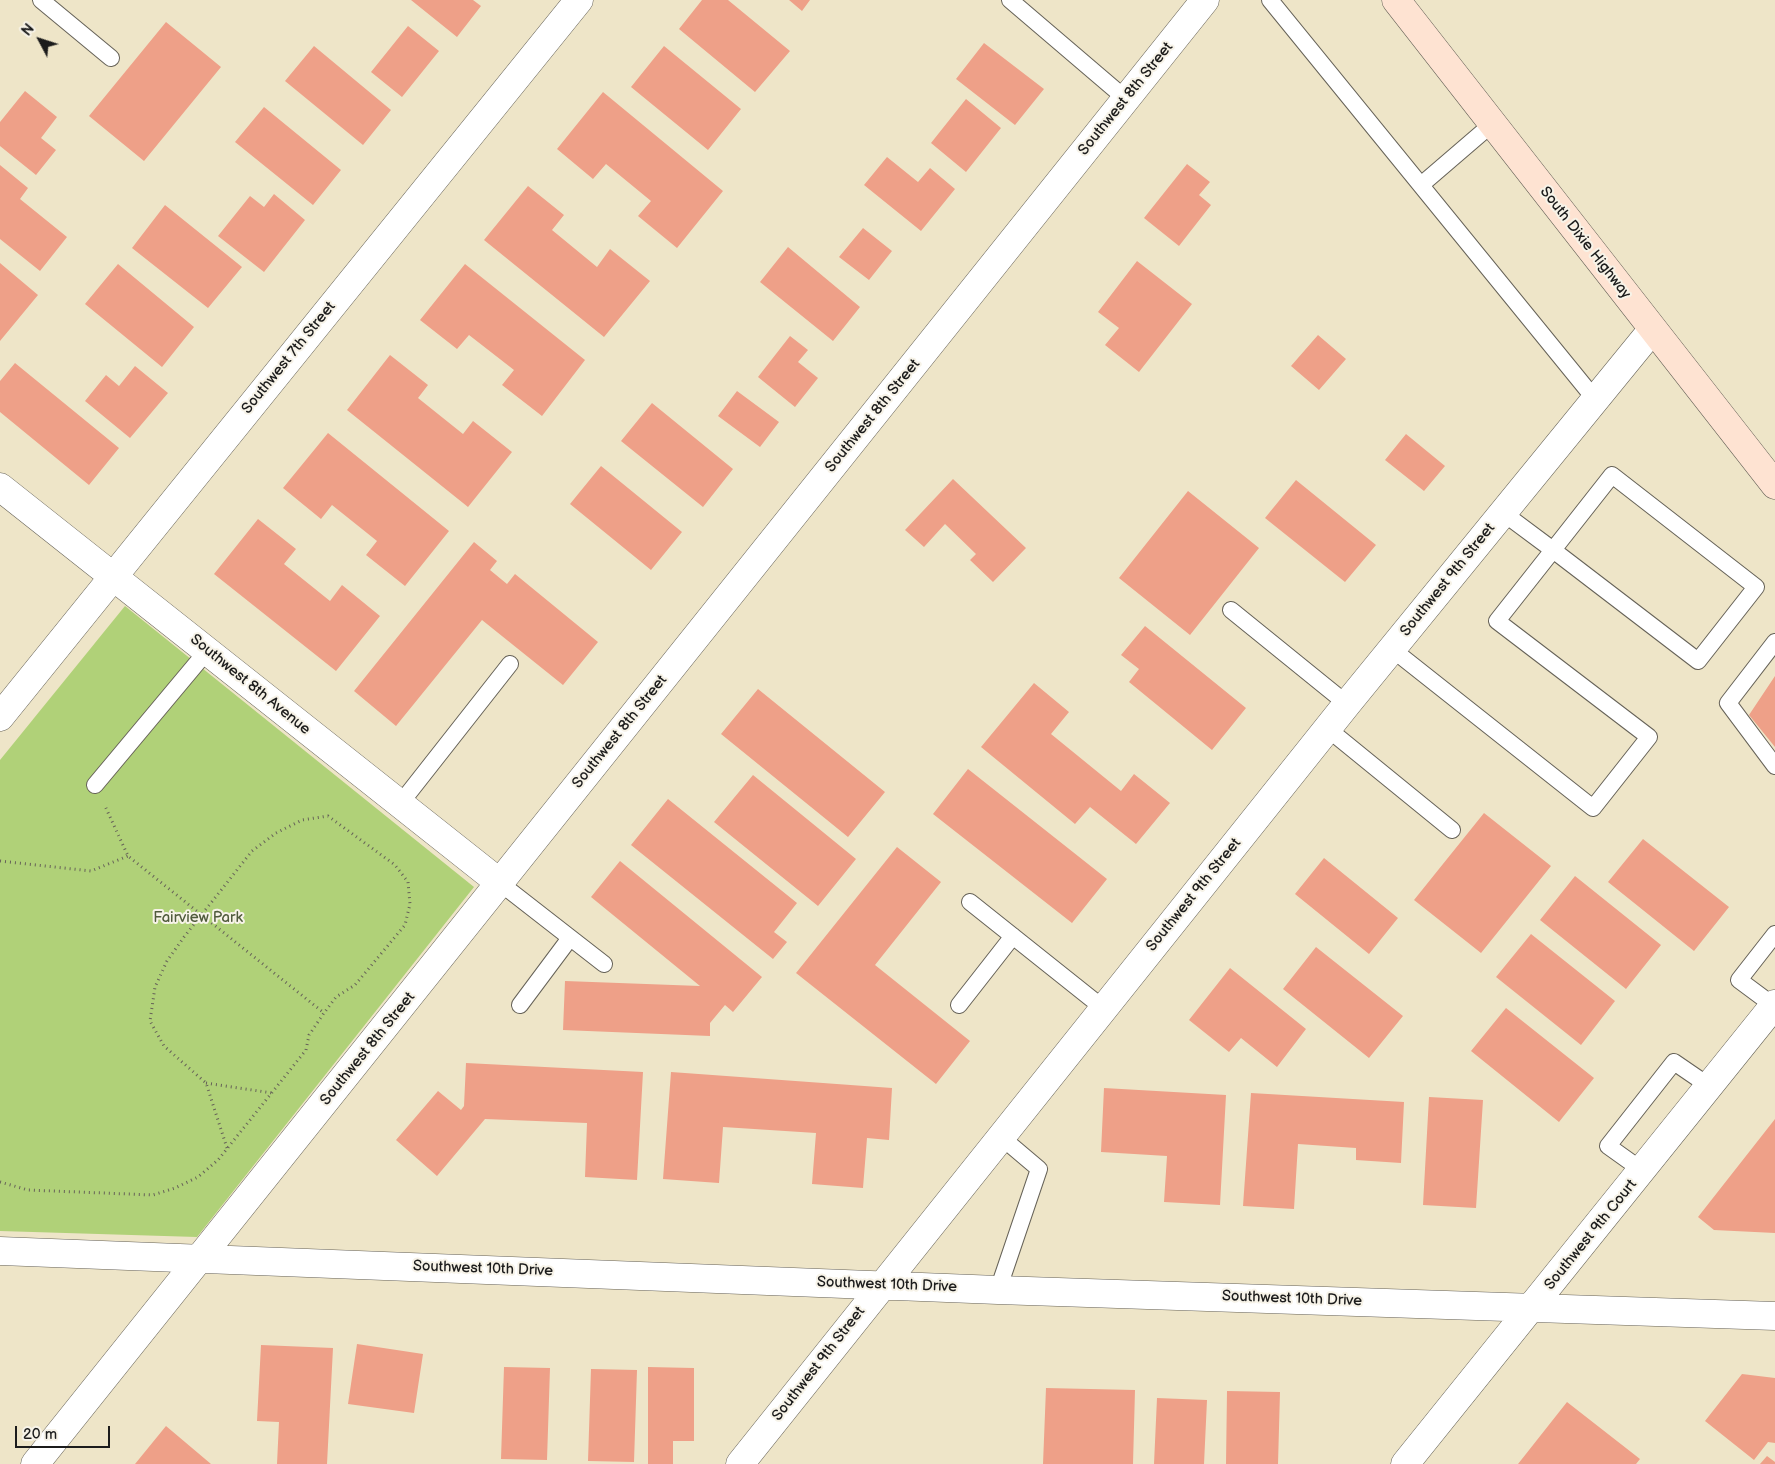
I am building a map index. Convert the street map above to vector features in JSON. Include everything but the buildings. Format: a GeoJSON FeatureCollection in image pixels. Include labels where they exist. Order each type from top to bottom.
{"type":"FeatureCollection","features":[{"type":"Feature","properties":{"kind":"main road","name":"South Dixie Highway"},"geometry":{"type":"LineString","coordinates":[[1396,0],[1775,485]]}},
{"type":"Feature","properties":{"kind":"street","name":"Southwest 7th Street"},"geometry":{"type":"LineString","coordinates":[[0,717],[579,0]]}},
{"type":"Feature","properties":{"kind":"street","name":"Southwest 8th Street"},"geometry":{"type":"LineString","coordinates":[[35,1464],[1205,0]]}},
{"type":"Feature","properties":{"kind":"street","name":"Southwest 9th Street"},"geometry":{"type":"LineString","coordinates":[[740,1464],[1000,1136],[1347,704],[1594,398],[1652,330]]}},
{"type":"Feature","properties":{"kind":"street","name":"Southwest 8th Avenue"},"geometry":{"type":"LineString","coordinates":[[0,487],[500,883]]}},
{"type":"Feature","properties":{"kind":"street","name":"Southwest 9th Court"},"geometry":{"type":"LineString","coordinates":[[1405,1464],[1774,1005]]}},
{"type":"Feature","properties":{"kind":"street","name":"Southwest 10th Drive"},"geometry":{"type":"LineString","coordinates":[[0,1252],[200,1258],[998,1290],[1532,1306],[1775,1316]]}},
{"type":"Feature","properties":{"kind":"lane"},"geometry":{"type":"LineString","coordinates":[[41,0],[111,58]]}},
{"type":"Feature","properties":{"kind":"lane"},"geometry":{"type":"LineString","coordinates":[[1010,0],[1126,99]]}},
{"type":"Feature","properties":{"kind":"lane"},"geometry":{"type":"LineString","coordinates":[[1270,0],[1594,398]]}},
{"type":"Feature","properties":{"kind":"lane"},"geometry":{"type":"LineString","coordinates":[[1421,185],[1492,124]]}},
{"type":"Feature","properties":{"kind":"lane"},"geometry":{"type":"LineString","coordinates":[[1392,649],[1592,808],[1649,737],[1497,621],[1553,550],[1612,475],[1756,587],[1698,661],[1553,550],[1502,512]]}},
{"type":"Feature","properties":{"kind":"lane"},"geometry":{"type":"LineString","coordinates":[[1231,610],[1347,704]]}},
{"type":"Feature","properties":{"kind":"lane"},"geometry":{"type":"LineString","coordinates":[[1775,642],[1728,703],[1775,766]]}},
{"type":"Feature","properties":{"kind":"lane"},"geometry":{"type":"LineString","coordinates":[[95,785],[207,651]]}},
{"type":"Feature","properties":{"kind":"lane"},"geometry":{"type":"LineString","coordinates":[[400,804],[510,664]]}},
{"type":"Feature","properties":{"kind":"lane"},"geometry":{"type":"LineString","coordinates":[[1328,729],[1452,830]]}},
{"type":"Feature","properties":{"kind":"lane"},"geometry":{"type":"LineString","coordinates":[[500,883],[604,964]]}},
{"type":"Feature","properties":{"kind":"lane"},"geometry":{"type":"LineString","coordinates":[[970,902],[1103,1008]]}},
{"type":"Feature","properties":{"kind":"lane"},"geometry":{"type":"LineString","coordinates":[[1774,1005],[1739,980],[1775,934]]}},
{"type":"Feature","properties":{"kind":"lane"},"geometry":{"type":"LineString","coordinates":[[959,1005],[1013,936]]}},
{"type":"Feature","properties":{"kind":"lane"},"geometry":{"type":"LineString","coordinates":[[520,1005],[570,938]]}},
{"type":"Feature","properties":{"kind":"lane"},"geometry":{"type":"LineString","coordinates":[[1643,1170],[1608,1146],[1674,1062],[1709,1086]]}},
{"type":"Feature","properties":{"kind":"lane"},"geometry":{"type":"LineString","coordinates":[[998,1290],[1039,1169],[1000,1136]]}},
{"type":"Feature","properties":{"kind":"path"},"geometry":{"type":"LineString","coordinates":[[95,785],[128,856],[324,1013]]}},
{"type":"Feature","properties":{"kind":"path"},"geometry":{"type":"LineString","coordinates":[[0,1182],[28,1190],[153,1195],[175,1188],[198,1177],[228,1148],[306,1050],[309,1035],[336,997],[355,985],[405,926],[410,904],[408,882],[395,865],[328,816],[302,820],[276,833],[252,851],[167,960],[155,987],[150,1021],[164,1046],[206,1083],[228,1148]]}},
{"type":"Feature","properties":{"kind":"path"},"geometry":{"type":"LineString","coordinates":[[0,861],[91,871],[128,856]]}},
{"type":"Feature","properties":{"kind":"path"},"geometry":{"type":"LineString","coordinates":[[206,1083],[272,1093]]}},
{"type":"Feature","properties":{"kind":"green space","name":"Fairview Park"},"geometry":{"type":"Polygon","coordinates":[[[125,606],[474,887],[197,1237],[0,1231],[0,760],[125,606]]]}}]}
